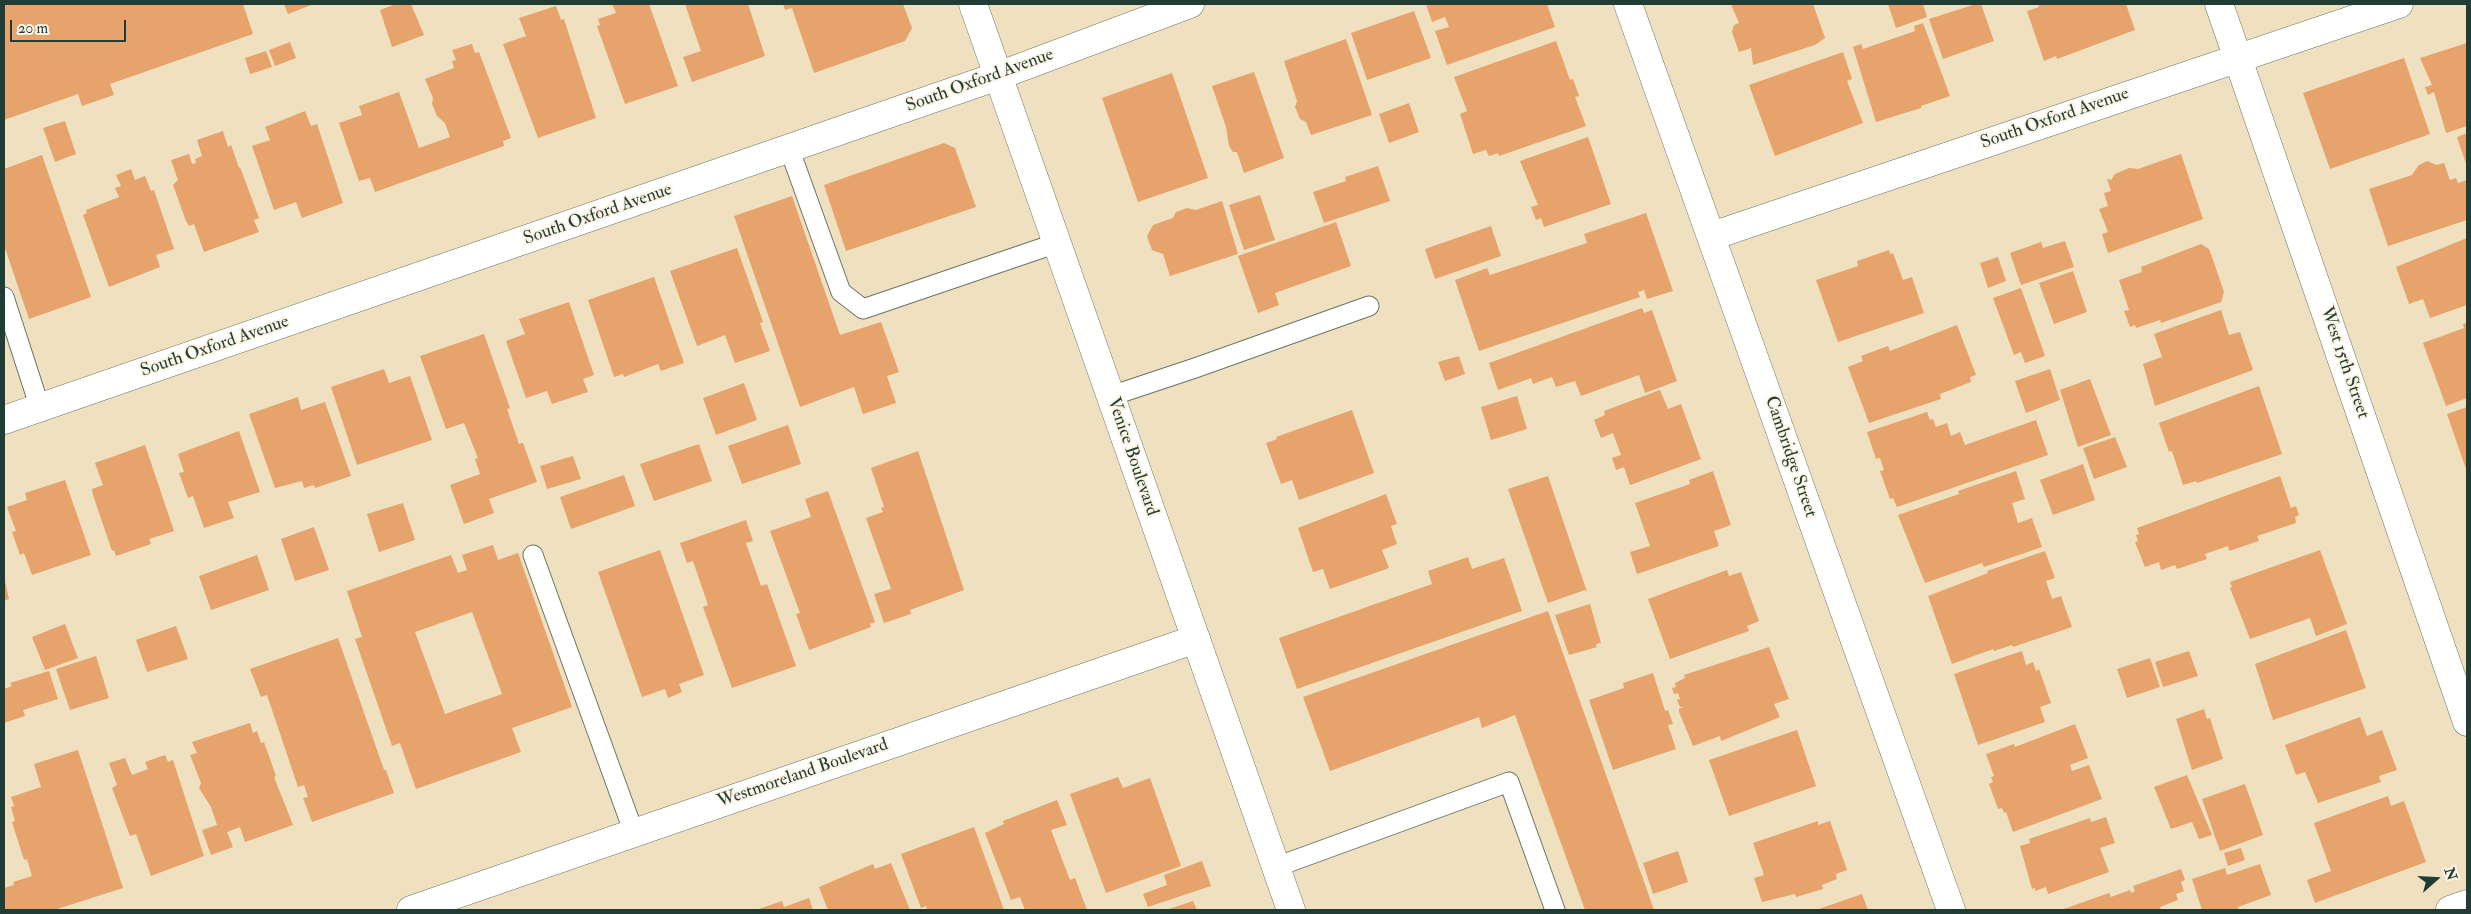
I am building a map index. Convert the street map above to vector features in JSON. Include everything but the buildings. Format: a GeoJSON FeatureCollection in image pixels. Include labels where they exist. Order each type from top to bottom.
{"type":"FeatureCollection","features":[{"type":"Feature","properties":{"kind":"street","name":"Venice Boulevard"},"geometry":{"type":"LineString","coordinates":[[973,4],[1291,910]]}},
{"type":"Feature","properties":{"kind":"street","name":"South Oxford Avenue"},"geometry":{"type":"LineString","coordinates":[[4,420],[998,76],[1190,4]]}},
{"type":"Feature","properties":{"kind":"street","name":"Cambridge Street"},"geometry":{"type":"LineString","coordinates":[[1628,4],[1950,910]]}},
{"type":"Feature","properties":{"kind":"street","name":"West 15th Street"},"geometry":{"type":"LineString","coordinates":[[2219,4],[2467,722]]}},
{"type":"Feature","properties":{"kind":"street","name":"South Oxford Avenue"},"geometry":{"type":"LineString","coordinates":[[1712,236],[2399,4]]}},
{"type":"Feature","properties":{"kind":"street","name":"Westmoreland Boulevard"},"geometry":{"type":"LineString","coordinates":[[412,910],[1196,639]]}},
{"type":"Feature","properties":{"kind":"street"},"geometry":{"type":"LineString","coordinates":[[2450,910],[2467,904]]}},
{"type":"Feature","properties":{"kind":"lane"},"geometry":{"type":"LineString","coordinates":[[789,148],[841,292],[863,310],[1057,243]]}},
{"type":"Feature","properties":{"kind":"lane"},"geometry":{"type":"LineString","coordinates":[[4,297],[40,408]]}},
{"type":"Feature","properties":{"kind":"lane"},"geometry":{"type":"LineString","coordinates":[[1111,396],[1369,306]]}},
{"type":"Feature","properties":{"kind":"lane"},"geometry":{"type":"LineString","coordinates":[[533,555],[634,833]]}},
{"type":"Feature","properties":{"kind":"lane"},"geometry":{"type":"LineString","coordinates":[[1276,867],[1510,782],[1556,910]]}}]}
